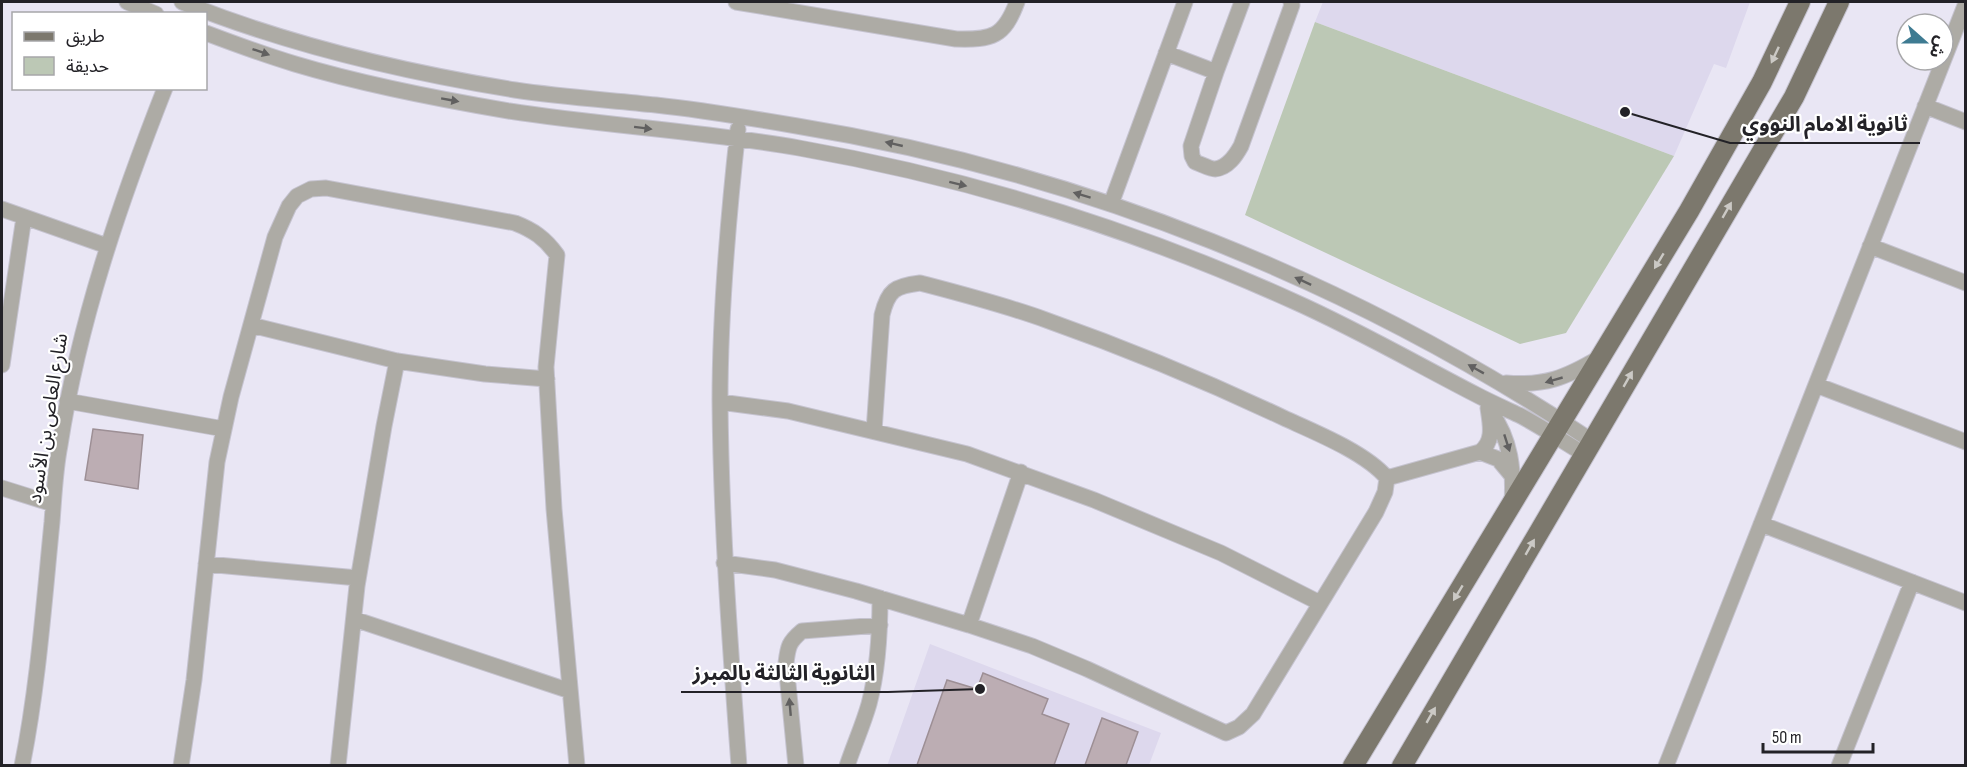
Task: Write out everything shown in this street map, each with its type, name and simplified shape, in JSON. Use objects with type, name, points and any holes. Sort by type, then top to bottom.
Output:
[{"type":"main road","points":[[1353,765],[1689,211],[1762,82],[1800,2]]},
{"type":"main road","points":[[1401,765],[1794,97],[1839,2]]},
{"type":"street","points":[[127,2],[151,12]]},
{"type":"street","points":[[736,2],[956,39],[981,39],[1006,26],[1017,2]]},
{"type":"street","points":[[1111,204],[1185,2]]},
{"type":"street","points":[[1242,2],[1191,146],[1192,156],[1196,162],[1215,169],[1226,165],[1234,158],[1241,146],[1292,5],[1291,2]]},
{"type":"street","points":[[1666,765],[1965,3]]},
{"type":"street","points":[[191,7],[206,12]]},
{"type":"street","points":[[207,12],[303,44],[447,77],[576,98],[659,105],[881,141],[950,157],[1111,204],[1246,255],[1414,334],[1501,383],[1558,428],[1588,448]]},
{"type":"street","points":[[207,33],[297,64],[366,83],[441,99],[510,111],[798,148],[875,163],[1020,199],[1102,225],[1237,276],[1407,357],[1523,417],[1558,428]]},
{"type":"street","points":[[1166,53],[1216,72]]},
{"type":"street","name":"شارع العاص بن الأسود","points":[[22,765],[38,656],[59,448],[72,371],[107,246],[164,90]]},
{"type":"street","points":[[1925,106],[1965,122]]},
{"type":"street","points":[[739,117],[725,271],[720,402],[724,563],[739,765]]},
{"type":"street","points":[[181,765],[194,680],[217,462],[224,429],[275,237],[289,206],[297,196],[311,189],[326,188],[514,223],[535,231],[549,243],[557,255],[549,325],[547,379],[554,509],[577,765]]},
{"type":"street","points":[[2,209],[107,246]]},
{"type":"street","points":[[2,365],[24,217]]},
{"type":"street","points":[[1870,246],[1965,283]]},
{"type":"street","points":[[724,563],[775,570],[880,598],[1032,646],[1226,733],[1239,727],[1253,714],[1376,512],[1385,492],[1387,478],[1365,459],[1315,432],[1232,393],[1046,320],[920,283],[905,285],[893,291],[886,299],[882,315],[874,431]]},
{"type":"street","points":[[251,325],[397,361],[485,374],[547,379]]},
{"type":"street","points":[[1501,383],[1528,385],[1549,382],[1570,375],[1601,357]]},
{"type":"street","points":[[338,765],[358,578],[397,361]]},
{"type":"street","points":[[1816,385],[1965,442]]},
{"type":"street","points":[[1475,394],[1488,408],[1504,433],[1514,478],[1512,504]]},
{"type":"street","points":[[67,401],[224,429]]},
{"type":"street","points":[[720,402],[788,411],[967,454],[1094,500],[1221,553],[1320,603]]},
{"type":"street","points":[[1387,478],[1480,452],[1486,448],[1490,440],[1488,408]]},
{"type":"street","points":[[1480,452],[1498,459],[1514,478]]},
{"type":"street","points":[[969,625],[1020,472]]},
{"type":"street","points":[[2,488],[53,504]]},
{"type":"street","points":[[1761,524],[1965,603]]},
{"type":"street","points":[[206,564],[358,578]]},
{"type":"street","points":[[1839,765],[1912,582]]},
{"type":"street","points":[[847,765],[869,704],[877,659],[880,598]]},
{"type":"street","points":[[354,619],[570,692]]},
{"type":"street","points":[[796,765],[786,663],[788,647],[802,632],[880,625]]},
{"type":"shaded area","points":[[1323,2],[1750,2],[1726,68],[1714,64],[1674,156],[1315,22]]},
{"type":"shaded area","points":[[930,644],[1161,733],[1149,765],[887,766]]},
{"type":"green space","points":[[1315,22],[1674,156],[1566,333],[1520,344],[1245,215]]},
{"type":"building","points":[[93,429],[143,435],[138,489],[85,480]]},
{"type":"building","points":[[983,673],[1048,699],[1042,714],[1069,724],[1054,765],[917,765],[947,680],[977,689]]},
{"type":"building","points":[[1102,718],[1138,732],[1126,765],[1085,765]]},
{"type":"place","name":"ثانوية الامام النووي","points":[[1625,112]]},
{"type":"place","name":"الثانوية الثالثة بالمبرز","points":[[980,689]]}]
